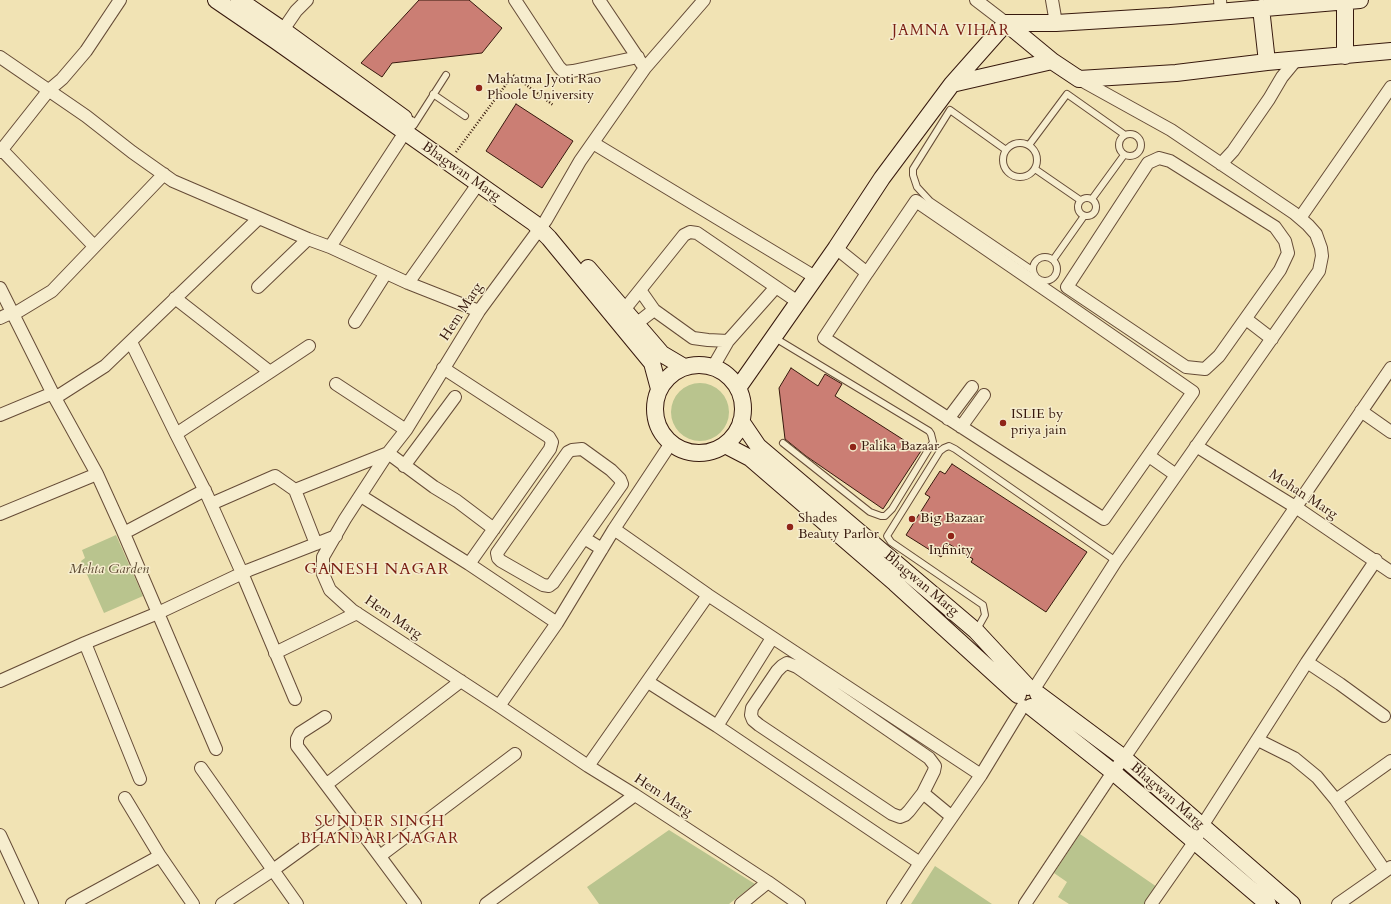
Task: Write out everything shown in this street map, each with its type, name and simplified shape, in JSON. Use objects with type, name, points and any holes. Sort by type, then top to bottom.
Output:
[{"type":"street","points":[[94,246],[1,151],[49,90],[62,79],[86,51],[120,0]]},
{"type":"street","name":"Bhagwan Marg","points":[[216,0],[283,45],[454,154],[543,224],[624,310],[662,354],[684,367]]},
{"type":"street","name":"Bhagwan Marg","points":[[239,0],[283,30],[410,127],[478,184],[543,224],[549,238],[652,363],[659,389]]},
{"type":"street","points":[[283,30],[296,11],[307,0]]},
{"type":"street","points":[[515,0],[559,67],[564,72],[638,57]]},
{"type":"street","points":[[599,0],[645,68]]},
{"type":"street","name":"Hem Marg","points":[[704,0],[645,68],[580,161],[543,224],[479,311],[406,430],[388,453],[323,557],[323,574],[330,590],[357,613],[588,766],[768,882],[799,904]]},
{"type":"street","points":[[893,904],[980,775],[1116,561],[1320,271],[1321,248],[1316,234],[1300,218],[1171,130],[1079,79],[1052,61],[976,0]]},
{"type":"street","points":[[1052,0],[1056,24]]},
{"type":"street","points":[[738,388],[836,248],[882,178],[944,106],[952,84],[1006,23],[1056,24],[1220,6],[1261,8],[1313,2],[1353,1],[1345,56]]},
{"type":"street","points":[[1261,8],[1267,62]]},
{"type":"street","points":[[1079,79],[1176,73],[1267,62],[1391,51]]},
{"type":"street","points":[[0,57],[86,116],[132,152],[173,181],[308,240],[330,247],[408,283],[479,311]]},
{"type":"street","points":[[1221,164],[1233,151],[1269,99],[1282,77],[1296,60]]},
{"type":"street","points":[[952,84],[1052,61]]},
{"type":"street","points":[[1300,218],[1391,87]]},
{"type":"street","points":[[330,247],[410,127]]},
{"type":"street","points":[[593,143],[815,278]]},
{"type":"street","points":[[1159,158],[1170,161],[1275,227],[1285,241],[1288,253],[1280,270],[1246,319],[1219,356],[1205,369],[1186,367],[1067,287],[1148,163],[1159,158]]},
{"type":"street","points":[[0,318],[13,313],[52,291],[164,174]]},
{"type":"street","points":[[408,283],[478,184]]},
{"type":"street","points":[[916,201],[1193,392],[1104,519],[824,338],[867,273],[916,201]]},
{"type":"street","points":[[0,415],[54,395],[105,366],[259,218]]},
{"type":"street","points":[[624,310],[684,235],[690,232],[697,234],[798,302]]},
{"type":"street","points":[[258,287],[308,240]]},
{"type":"street","points":[[836,248],[867,273]]},
{"type":"street","points":[[355,322],[386,273]]},
{"type":"street","points":[[713,367],[728,341],[776,287]]},
{"type":"street","points":[[0,288],[54,395],[97,474],[216,749]]},
{"type":"street","points":[[640,290],[654,310],[693,338],[728,341]]},
{"type":"street","points":[[175,298],[270,372]]},
{"type":"street","points":[[636,324],[654,310]]},
{"type":"street","points":[[1246,319],[1272,339]]},
{"type":"street","points":[[130,342],[205,490],[295,699]]},
{"type":"street","points":[[176,434],[309,346]]},
{"type":"street","points":[[694,365],[713,367],[726,375],[738,388],[743,403],[741,421],[735,434],[725,445],[711,452],[690,452],[679,449],[664,436],[658,427],[655,406],[659,389],[671,374],[684,367],[694,365]]},
{"type":"street","points":[[443,368],[549,437],[552,442],[550,449],[469,564]]},
{"type":"street","points":[[1025,904],[1113,772],[1297,508],[1391,368]]},
{"type":"street","points":[[336,384],[406,430]]},
{"type":"street","points":[[948,419],[972,387]]},
{"type":"street","points":[[961,427],[984,395]]},
{"type":"street","points":[[404,466],[455,397]]},
{"type":"street","points":[[1361,412],[1391,432]]},
{"type":"street","name":"Bhagwan Marg","points":[[741,421],[758,446],[976,631],[1029,696],[1124,758],[1292,904]]},
{"type":"street","points":[[499,706],[557,623],[614,529],[671,443]]},
{"type":"street","name":"Bhagwan Marg","points":[[725,445],[750,458],[1029,696],[1113,772],[1196,841],[1265,903]]},
{"type":"street","name":"Mohan Marg","points":[[1196,446],[1297,508],[1376,560],[1391,572]]},
{"type":"street","points":[[582,449],[611,470],[620,479],[622,484],[584,538],[553,583],[549,586],[543,586],[498,558],[497,553],[568,452],[582,449]]},
{"type":"street","points":[[295,490],[388,453],[404,466],[457,501],[494,529]]},
{"type":"street","points":[[1149,456],[1176,475]]},
{"type":"street","points":[[0,514],[97,474]]},
{"type":"street","points":[[211,504],[275,476],[295,490],[316,544]]},
{"type":"street","points":[[124,534],[205,490]]},
{"type":"street","points":[[361,496],[469,564],[557,623]]},
{"type":"street","points":[[614,529],[708,595],[980,775]]},
{"type":"street","points":[[0,681],[85,643],[158,613],[242,573],[336,536]]},
{"type":"street","points":[[584,538],[602,549]]},
{"type":"street","points":[[1151,904],[1196,841],[1202,826],[1307,662],[1376,560]]},
{"type":"street","points":[[588,766],[708,595]]},
{"type":"street","points":[[275,653],[357,613]]},
{"type":"street","points":[[716,726],[772,638]]},
{"type":"street","points":[[85,643],[140,779]]},
{"type":"street","points":[[1307,662],[1384,716]]},
{"type":"street","points":[[787,663],[797,667],[929,758],[935,766],[923,793],[905,815],[900,817],[892,814],[759,725],[751,715],[752,708],[782,666],[787,663]]},
{"type":"street","points":[[327,784],[461,682]]},
{"type":"street","points":[[648,682],[920,863]]},
{"type":"street","points":[[325,717],[300,733],[297,739],[297,746],[327,784],[415,904]]},
{"type":"street","points":[[1258,740],[1294,758],[1317,778],[1336,800],[1388,869],[1338,904]]},
{"type":"street","points":[[380,856],[515,754]]},
{"type":"street","points":[[1336,800],[1391,761]]},
{"type":"street","points":[[201,768],[297,904]]},
{"type":"street","points":[[923,793],[952,817]]},
{"type":"street","points":[[486,904],[635,795]]},
{"type":"street","points":[[125,798],[160,856],[193,904]]},
{"type":"street","points":[[222,904],[273,870],[349,815]]},
{"type":"street","points":[[0,835],[32,904]]},
{"type":"street","points":[[72,904],[160,856]]},
{"type":"street","points":[[741,904],[768,882]]},
{"type":"lane","points":[[410,127],[446,75]]},
{"type":"lane","points":[[433,94],[465,116]]},
{"type":"lane","points":[[1029,145],[1068,94],[1126,135],[1129,134],[1136,136],[1139,139],[1141,146],[1138,153],[1135,155],[1124,155],[1120,150],[1119,143],[1126,135]]},
{"type":"lane","points":[[1006,150],[944,106],[913,169],[913,175],[917,187],[930,201],[1032,270],[1040,280],[1044,281],[1052,279],[1055,276],[1057,268],[1053,260],[1046,257],[1039,258],[1034,263],[1032,270]]},
{"type":"lane","points":[[1014,143],[1024,143],[1029,145],[1033,148],[1038,158],[1035,169],[1031,173],[1021,177],[1010,174],[1006,170],[1003,160],[1006,150],[1014,143]]},
{"type":"lane","points":[[1092,199],[1124,155]]},
{"type":"lane","points":[[1035,169],[1080,200]]},
{"type":"lane","points":[[1084,198],[1092,199],[1096,204],[1096,210],[1090,216],[1084,216],[1077,209],[1078,203],[1084,198]]},
{"type":"lane","points":[[1053,260],[1084,216]]},
{"type":"lane","points":[[773,337],[929,431],[933,442],[892,509],[885,516],[870,512],[783,443]]},
{"type":"lane","points":[[976,631],[985,615],[983,605],[891,542],[887,536],[940,451],[944,448],[949,446],[955,448],[1116,561]]},
{"type":"path","points":[[454,154],[513,75],[553,105]]},
{"type":"green space","points":[[694,383],[706,383],[721,391],[729,406],[729,418],[721,433],[706,441],[694,441],[679,433],[671,418],[671,406],[679,391]]},
{"type":"green space","name":"Mehta Garden","points":[[116,535],[143,596],[104,613],[81,561],[85,558],[82,550]]},
{"type":"green space","points":[[669,830],[755,884],[729,904],[599,904],[587,887]]},
{"type":"green space","points":[[1080,834],[1157,887],[1146,904],[1069,904],[1058,897],[1067,882],[1054,873]]},
{"type":"green space","points":[[935,866],[992,904],[911,904]]},
{"type":"building","points":[[419,0],[469,0],[502,28],[482,53],[392,63],[382,77],[361,63]]},
{"type":"building","points":[[516,104],[573,141],[542,188],[486,151]]},
{"type":"building","points":[[791,368],[818,386],[825,374],[842,384],[835,396],[921,451],[883,509],[806,456],[785,439],[779,388]]},
{"type":"building","points":[[952,464],[1087,552],[1046,612],[971,562],[973,559],[949,544],[941,557],[906,535],[930,497],[925,494],[940,471],[945,474]]},
{"type":"place","name":"Mahatma Jyoti Rao Phoole University","points":[[479,88]]},
{"type":"place","name":"ISLIE by priya jain","points":[[1003,423]]},
{"type":"place","name":"Palika Bazaar","points":[[853,447]]},
{"type":"place","name":"Big Bazaar","points":[[912,519]]},
{"type":"place","name":"Shades Beauty Parlor","points":[[790,527]]},
{"type":"place","name":"Infinity","points":[[951,536]]},
{"type":"district","name":"JAMNA VIHAR","points":[[951,32]]},
{"type":"district","name":"GANESH NAGAR","points":[[377,570]]},
{"type":"district","name":"SUNDER SINGH BHANDARI NAGAR","points":[[380,832]]}]
